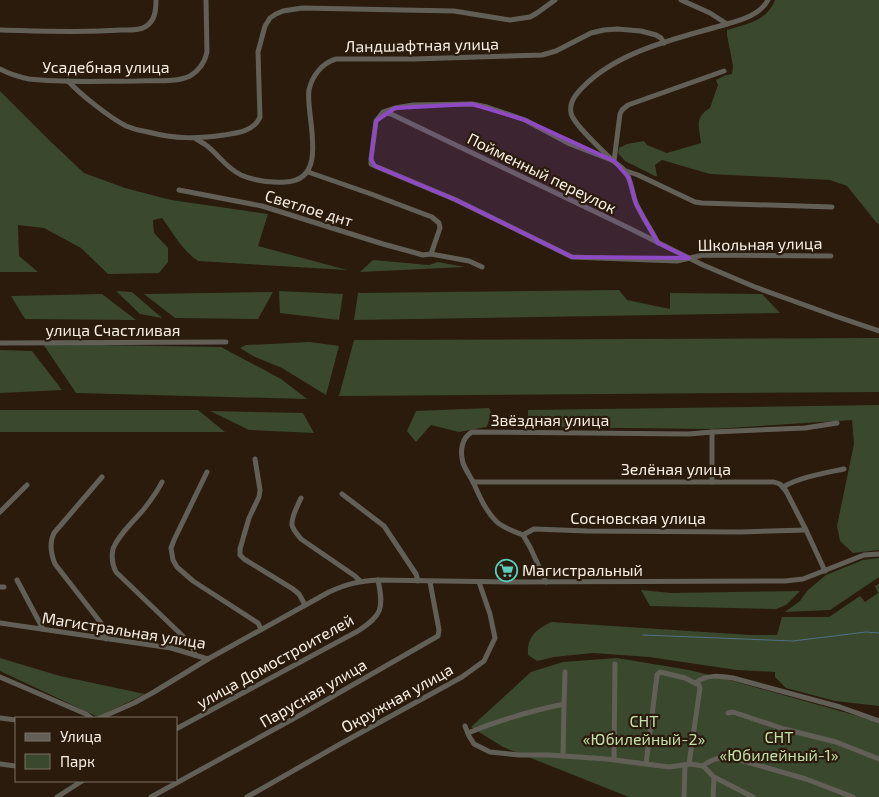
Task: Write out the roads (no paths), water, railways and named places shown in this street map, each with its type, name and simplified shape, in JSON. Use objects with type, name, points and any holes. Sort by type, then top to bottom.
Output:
[{"type":"street","points":[[0,30],[112,31],[139,29],[145,27],[155,15],[156,0]]},
{"type":"street","name":"Усадебная улица","points":[[0,69],[28,79],[68,81],[179,80],[196,72],[205,59],[207,52],[206,0]]},
{"type":"street","points":[[68,81],[96,105],[126,126],[174,138],[195,139],[225,135],[244,131],[253,127],[259,120],[258,52],[265,26],[270,18],[283,11],[302,8],[454,11],[510,20],[530,17],[555,0]]},
{"type":"street","points":[[681,0],[710,13],[727,24]]},
{"type":"street","points":[[658,243],[636,204],[629,178],[625,171],[576,123],[571,113],[574,97],[588,82],[610,66],[638,52],[746,18],[760,10],[768,0]]},
{"type":"street","name":"Ландшафтная улица","points":[[308,172],[314,144],[309,91],[317,73],[329,61],[336,59],[542,55],[556,51],[591,33],[617,29],[641,31],[656,35],[664,43]]},
{"type":"street","points":[[614,161],[620,114],[628,105],[724,71]]},
{"type":"street","points":[[383,112],[413,105],[472,104],[487,107],[525,120],[570,144],[614,161]]},
{"type":"street","name":"Пойменный переулок","points":[[383,112],[391,114],[703,265],[755,287],[879,331]]},
{"type":"street","name":"Школьная улица","points":[[383,112],[376,121],[371,164],[456,200],[572,257],[677,261],[703,255],[831,256]]},
{"type":"street","points":[[195,139],[205,144],[226,165],[239,174],[254,179],[290,182],[308,172]]},
{"type":"street","points":[[625,171],[638,175],[695,202],[832,207]]},
{"type":"street","name":"Светлое днт","points":[[308,172],[371,194],[436,220],[440,228],[431,254]]},
{"type":"street","name":"Светлое днт","points":[[180,190],[262,206],[383,244],[423,254],[469,261],[482,267]]},
{"type":"street","name":"улица Счастливая","points":[[0,343],[226,342]]},
{"type":"street","points":[[712,482],[712,432],[805,428],[837,423]]},
{"type":"street","name":"Звёздная улица","points":[[523,535],[497,522],[481,500],[463,462],[462,447],[465,437],[472,432],[689,434],[712,432]]},
{"type":"street","points":[[255,459],[260,490],[249,518],[240,555],[293,589],[306,605]]},
{"type":"street","points":[[824,571],[806,530],[783,487],[810,477],[844,469]]},
{"type":"street","points":[[207,472],[174,540],[171,548],[173,560],[177,567],[193,580],[258,624],[262,629]]},
{"type":"street","points":[[102,478],[54,533],[51,545],[52,558],[55,564],[101,623],[106,639]]},
{"type":"street","points":[[162,482],[154,496],[120,536],[114,547],[112,565],[116,572],[189,642],[195,655]]},
{"type":"street","name":"Зелёная улица","points":[[473,482],[774,482],[783,487]]},
{"type":"street","points":[[0,512],[27,485]]},
{"type":"street","points":[[342,494],[384,526],[416,574],[418,581]]},
{"type":"street","points":[[301,498],[292,524],[295,531],[301,539],[360,581]]},
{"type":"street","name":"Сосновская улица","points":[[523,535],[534,529],[741,532],[806,530]]},
{"type":"street","points":[[523,535],[546,582]]},
{"type":"street","name":"Магистральная улица","points":[[0,622],[171,648],[208,659],[329,592],[344,585],[360,581],[785,581],[803,579],[864,555],[879,554]]},
{"type":"street","points":[[17,580],[42,629]]},
{"type":"street","name":"улица Домостроителей","points":[[178,728],[358,632],[373,621],[382,604],[378,580]]},
{"type":"street","name":"Парусная улица","points":[[151,797],[438,636],[439,630],[430,582]]},
{"type":"street","name":"Окружная улица","points":[[248,797],[462,677],[484,660],[495,638],[490,614],[479,582]]},
{"type":"street","points":[[102,717],[154,692],[208,659]]},
{"type":"street","points":[[614,760],[615,664]]},
{"type":"street","points":[[563,756],[565,672]]},
{"type":"street","points":[[646,764],[657,675],[660,672],[677,676],[699,685],[684,797]]},
{"type":"street","points":[[0,677],[90,717]]},
{"type":"street","points":[[695,683],[701,678],[706,677],[733,678],[840,707],[879,721]]},
{"type":"street","points":[[468,733],[505,719],[564,704]]},
{"type":"street","points":[[728,713],[733,712],[784,729],[836,742],[879,759]]},
{"type":"street","points":[[0,718],[15,720]]},
{"type":"street","points":[[465,726],[474,744],[490,752],[519,756],[563,756],[614,760],[670,767],[704,766],[710,761],[729,757],[806,779],[853,797]]},
{"type":"street","points":[[0,764],[15,766]]},
{"type":"street","points":[[704,766],[714,777],[753,797]]},
{"type":"street","points":[[713,797],[714,777]]},
{"type":"street","points":[[57,797],[80,782]]},
{"type":"waterway","points":[[643,635],[793,641],[866,632],[879,633]]},
{"type":"place","name":"Магистральный","points":[[506,570]]},
{"type":"park label","name":"СНТ «Юбилейный-2»","points":[[644,730]]},
{"type":"park label","name":"СНТ «Юбилейный-1»","points":[[779,746]]}]
